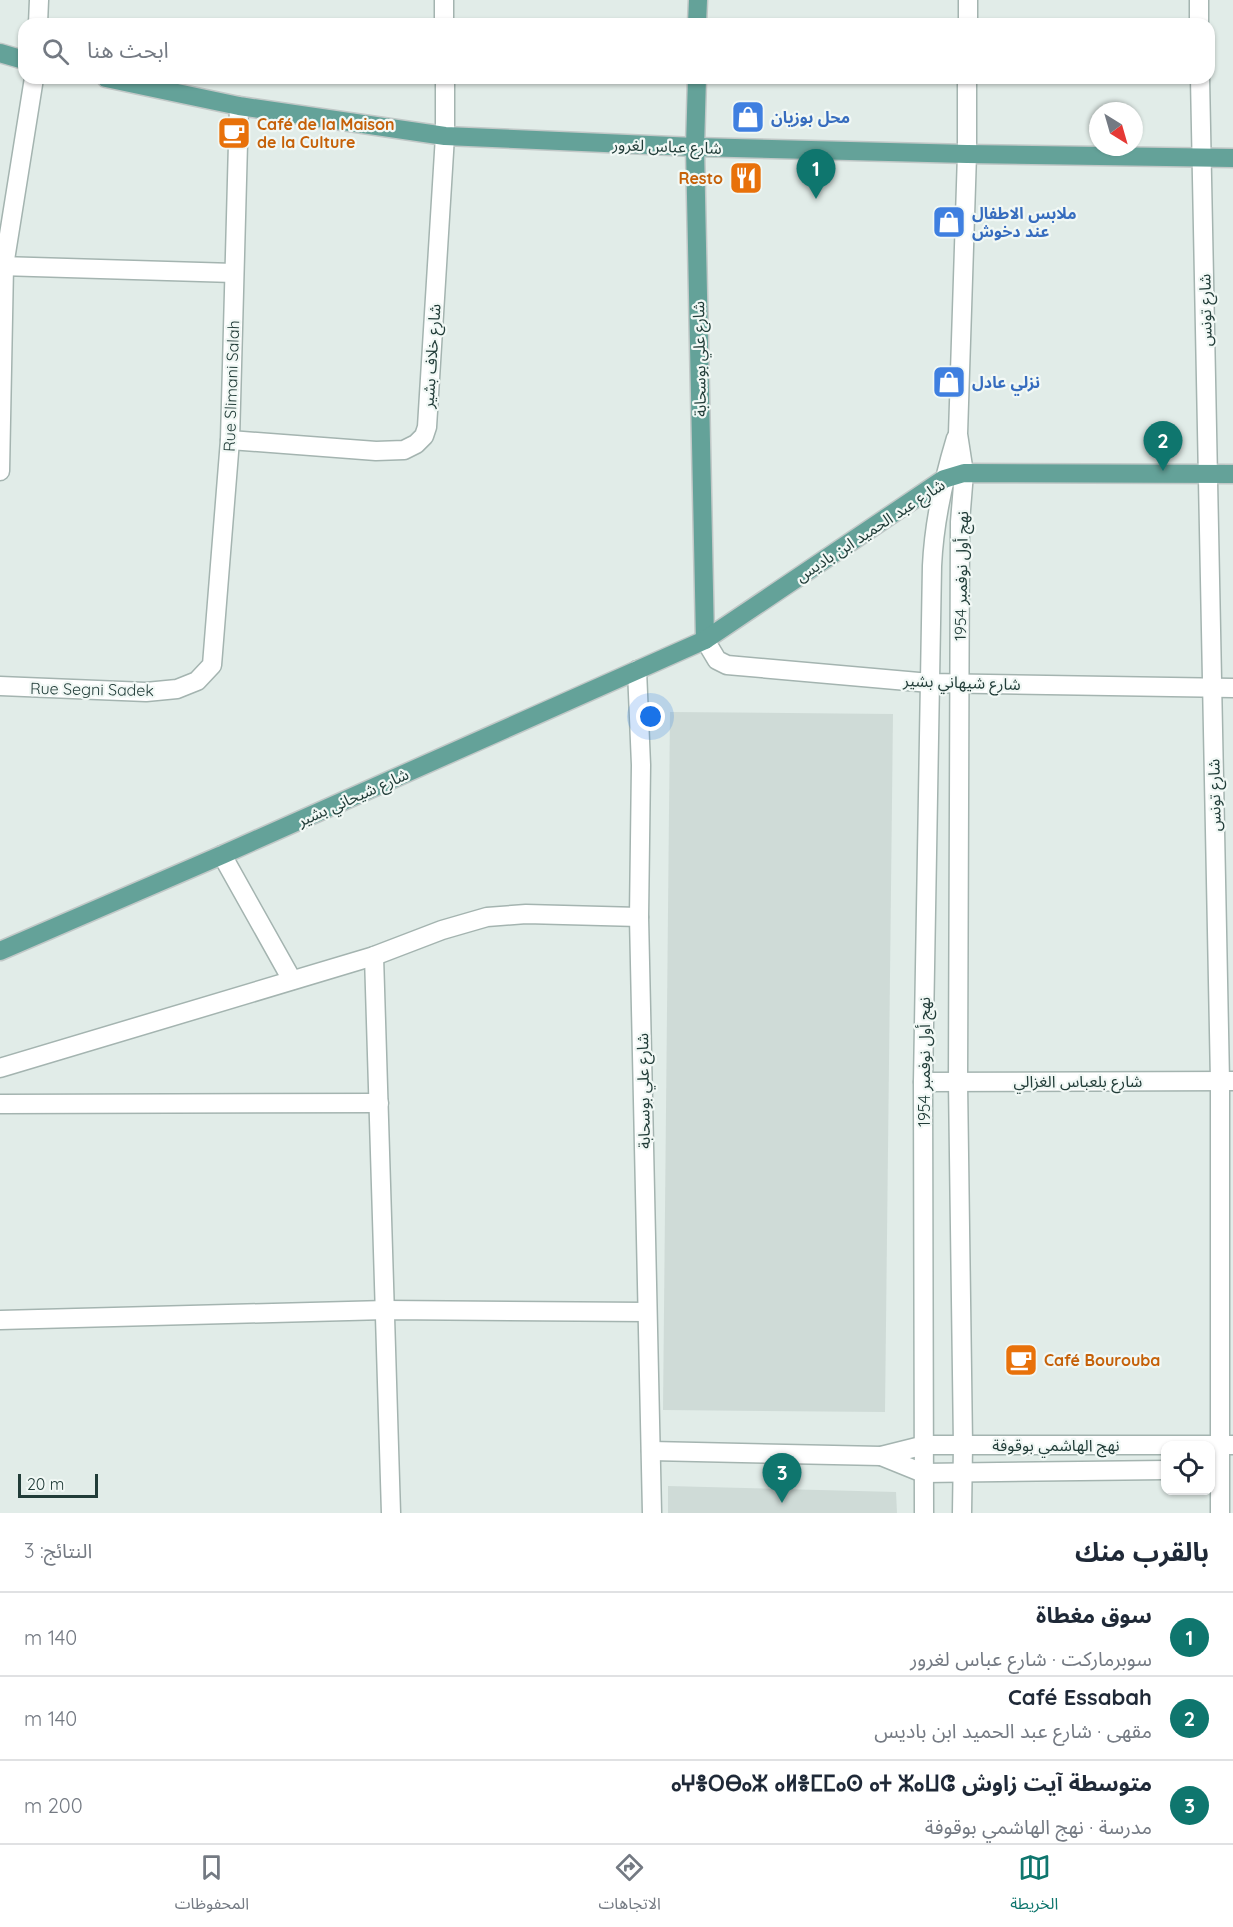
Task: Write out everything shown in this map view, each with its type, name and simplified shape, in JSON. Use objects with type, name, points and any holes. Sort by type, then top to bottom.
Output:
[{"type":"main road","points":[[698,0],[698,18]]},
{"type":"main road","points":[[0,53],[18,58]]},
{"type":"main road","name":"شارع عباس لغرور","points":[[134,84],[239,106],[445,136],[695,147],[1233,158]]},
{"type":"main road","name":"شارع علي بوسحابة","points":[[697,84],[695,147],[705,640]]},
{"type":"main road","name":"شارع عبد الحميد ابن باديس","points":[[705,640],[944,479],[964,474],[1233,474]]},
{"type":"main road","name":"شارع شيحاني بشير","points":[[0,951],[705,640]]},
{"type":"street","points":[[38,18],[39,0]]},
{"type":"street","points":[[444,0],[444,18]]},
{"type":"street","points":[[968,0],[968,18]]},
{"type":"street","points":[[1199,0],[1199,18]]},
{"type":"street","points":[[0,471],[2,266],[33,84]]},
{"type":"street","name":"شارع خلاف بشير","points":[[230,440],[385,451],[404,450],[416,444],[424,436],[427,427],[445,136],[445,84]]},
{"type":"street","points":[[958,434],[967,84]]},
{"type":"street","name":"شارع تونس","points":[[1200,84],[1211,687],[1226,1081],[1226,1445],[1221,1470],[1220,1513]]},
{"type":"street","name":"Rue Slimani Salah","points":[[212,665],[230,440],[239,106]]},
{"type":"street","points":[[2,266],[234,273]]},
{"type":"street","name":"نهج أول نوفمبر 1954","points":[[924,1513],[924,1445],[941,1155],[958,1082],[960,522],[964,474],[958,434]]},
{"type":"street","name":"نهج أول نوفمبر 1954","points":[[958,434],[944,479],[933,531],[923,1082],[941,1155],[963,1445],[962,1513]]},
{"type":"street","name":"شارع شيهاني بشير","points":[[705,640],[717,660],[727,665],[930,683],[1233,688]]},
{"type":"street","name":"Rue Segni Sadek","points":[[0,687],[146,692],[177,689],[197,681],[212,665]]},
{"type":"street","name":"شارع علي بوسحابة","points":[[637,670],[641,765],[639,917],[652,1513]]},
{"type":"street","points":[[222,855],[292,980]]},
{"type":"street","points":[[0,1068],[374,956],[441,930],[487,917],[526,914],[639,917]]},
{"type":"street","points":[[374,956],[391,1513]]},
{"type":"street","name":"شارع بلعباس الغزالي","points":[[923,1082],[1226,1081]]},
{"type":"street","points":[[0,1104],[379,1102]]},
{"type":"street","points":[[0,1320],[386,1310],[647,1312]]},
{"type":"street","name":"نهج الهاشمي بوقوفة","points":[[651,1452],[881,1456],[924,1445],[1226,1445]]},
{"type":"street","name":"نهج الهاشمي بوقوفة","points":[[881,1456],[923,1473],[1161,1470]]},
{"type":"shaded area","points":[[670,712],[893,714],[885,1412],[663,1410]]},
{"type":"shaded area","points":[[668,1486],[896,1492],[897,1513],[668,1513]]},
{"type":"place","name":"محل بوزيان","points":[[748,117]]},
{"type":"place","name":"Café de la Maison de la Culture","points":[[234,133]]},
{"type":"place","name":"Resto","points":[[746,178]]},
{"type":"place","name":"سوق مغطاة","points":[[816,199]]},
{"type":"place","name":"ملابس الاطفال عند دخوش","points":[[949,222]]},
{"type":"place","name":"نزلي عادل","points":[[949,382]]},
{"type":"place","name":"Café Essabah","points":[[1163,471]]},
{"type":"place","name":"Café Bourouba","points":[[1021,1360]]},
{"type":"place","name":"متوسطة آيت زاوش ⴰⵖⴻⵔⴱⴰⵣ ⴰⵍⴻⵎⵎⴰⵙ ⴰⵜ ⵣⴰⵡⵛ","points":[[782,1503]]}]
